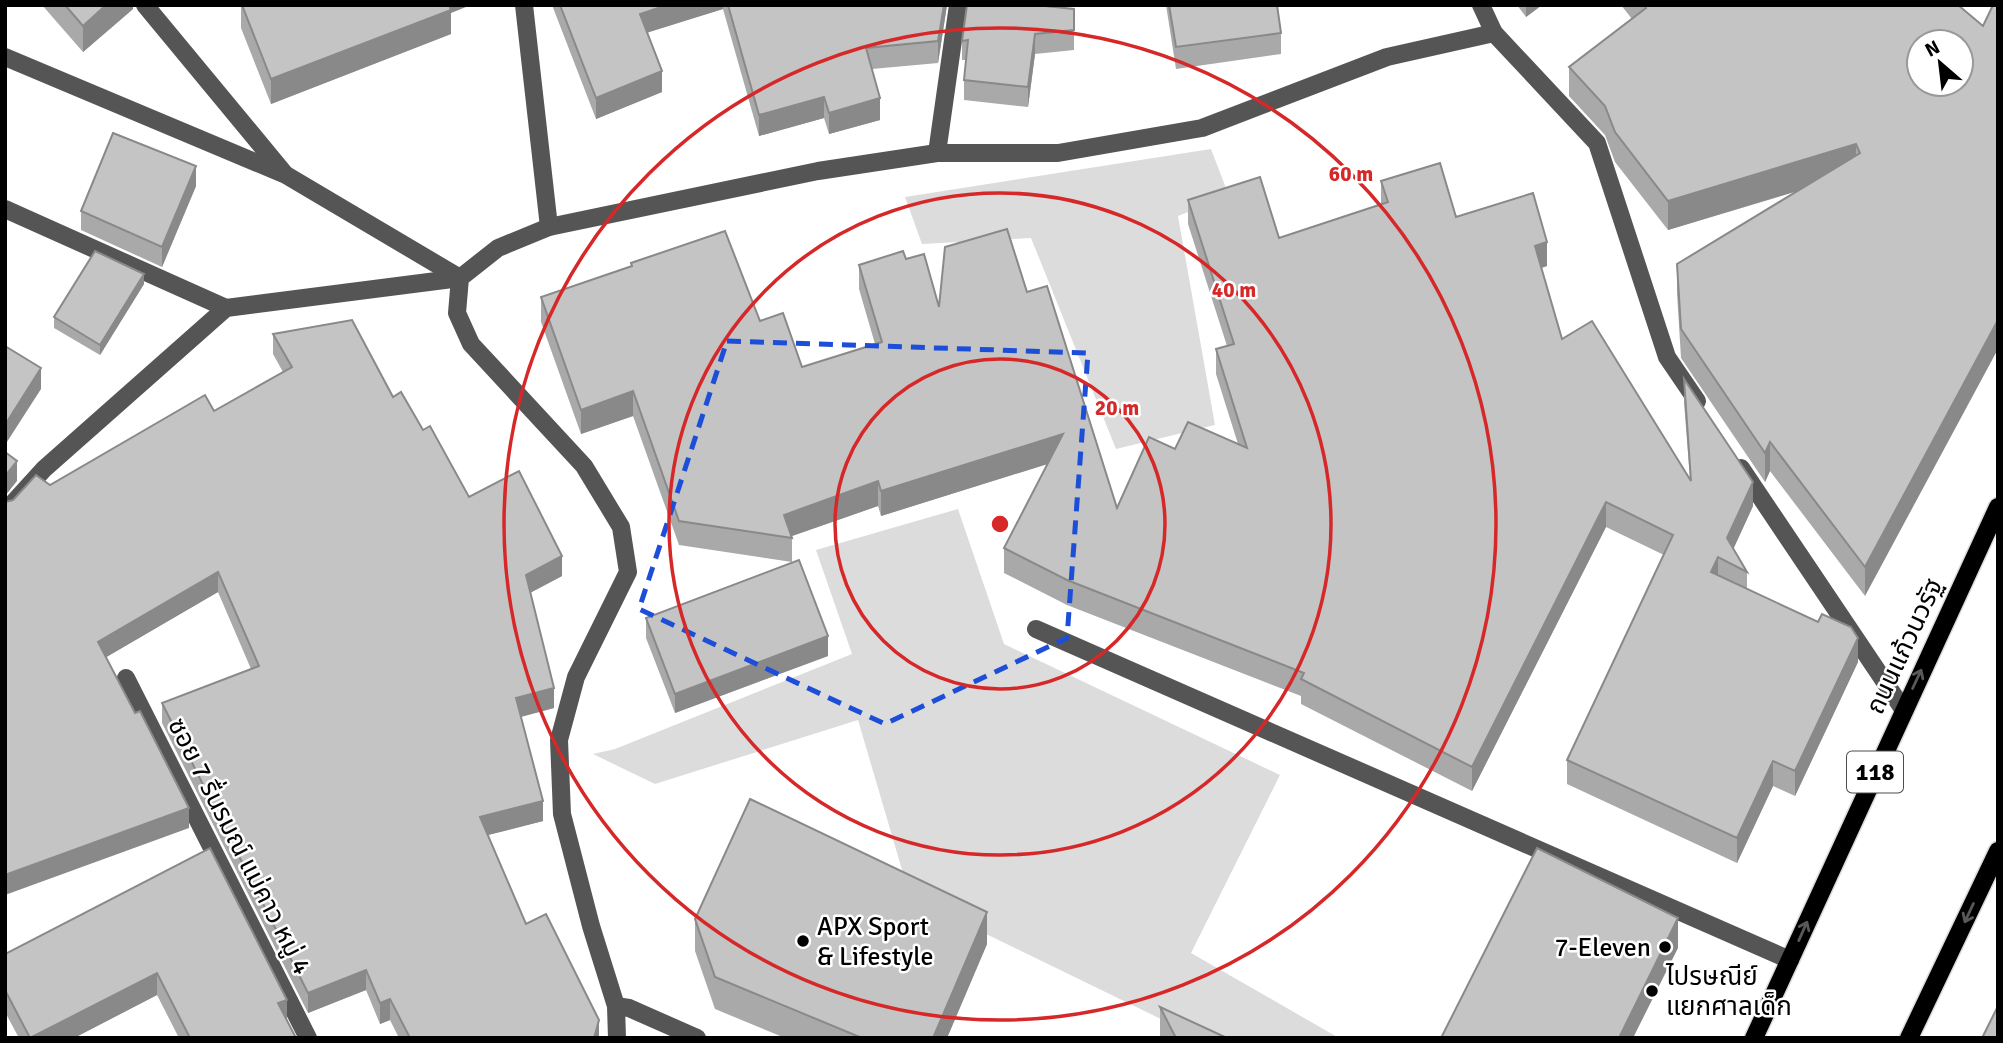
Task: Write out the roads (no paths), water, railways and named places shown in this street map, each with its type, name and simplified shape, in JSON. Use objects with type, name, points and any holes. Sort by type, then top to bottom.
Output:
[{"type":"main road","name":"ถนนแก้วนวรัฐ","points":[[1754,1038],[1998,507]]},
{"type":"main road","points":[[1909,1038],[1998,851]]},
{"type":"street","points":[[145,5],[286,175]]},
{"type":"street","points":[[524,5],[549,227]]},
{"type":"street","points":[[937,153],[958,5]]},
{"type":"street","points":[[1481,5],[1494,33],[1597,143],[1667,357],[1705,414]]},
{"type":"street","points":[[5,209],[226,308],[460,278],[498,248],[549,227],[818,171],[937,153],[1058,153],[1202,128],[1387,57],[1494,33]]},
{"type":"street","points":[[5,57],[286,175],[460,278]]},
{"type":"street","points":[[460,278],[457,313],[471,344],[583,466],[621,527],[628,572],[576,677],[559,740],[562,814],[590,926],[616,1006],[617,1038]]},
{"type":"street","points":[[5,512],[44,468],[226,308]]},
{"type":"street","points":[[1728,448],[1903,709]]},
{"type":"street","points":[[1036,629],[1790,960]]},
{"type":"street","name":"ซอย 7 รื่นรมณ์ แม่คาว หมู่ 4","points":[[126,678],[307,1038]]},
{"type":"street","points":[[616,1006],[629,1008],[697,1038]]},
{"type":"place","name":"APX Sport & Lifestyle","points":[[803,941]]},
{"type":"place","name":"7-Eleven","points":[[1665,947]]},
{"type":"place","name":"ไปรษณีย์ แยกศาลเด็ก","points":[[1652,991]]}]
